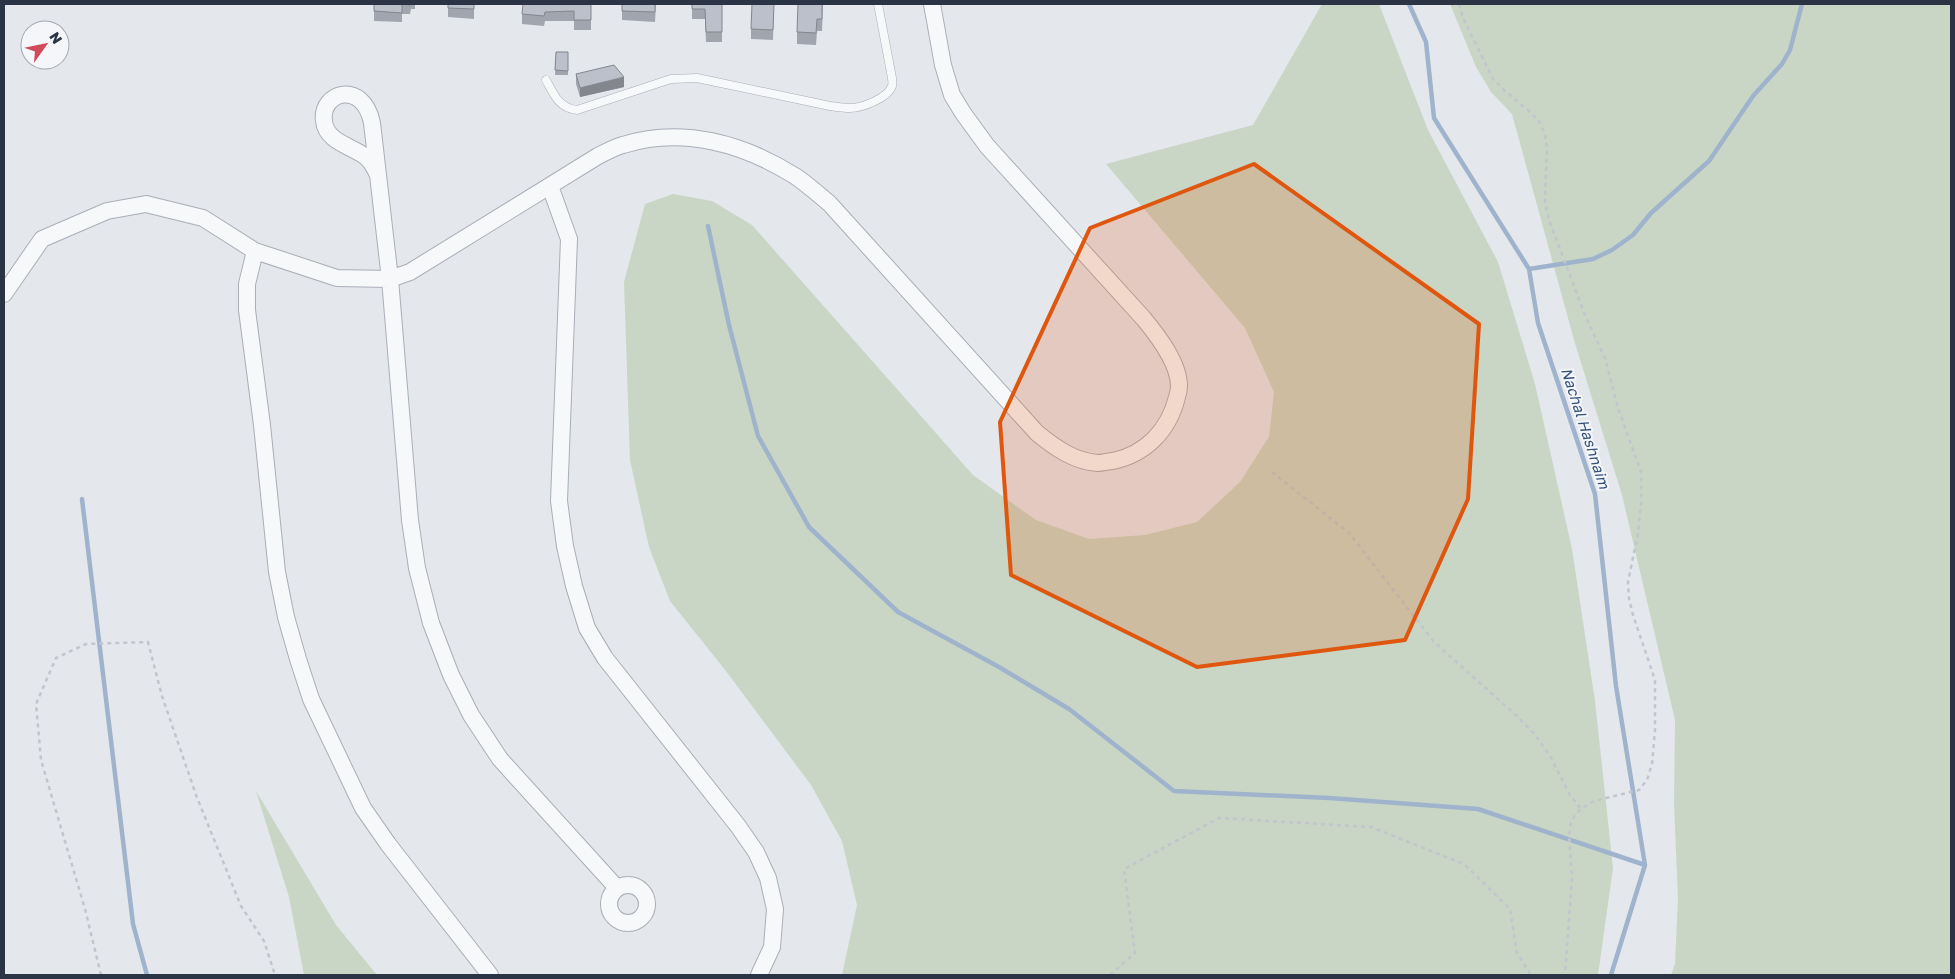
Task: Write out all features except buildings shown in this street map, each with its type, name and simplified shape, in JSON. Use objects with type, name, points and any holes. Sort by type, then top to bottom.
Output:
[{"type":"street","points":[[4,294],[42,239],[107,211],[146,204],[203,218],[255,251],[337,278],[390,279],[410,272],[598,156],[622,145],[658,137],[691,138],[728,144],[762,157],[797,177],[828,203],[1037,433],[1056,448],[1076,458],[1098,463],[1124,458],[1143,450],[1161,433],[1174,411],[1179,386],[1174,364],[1159,337],[1144,319],[987,146],[963,113],[952,94],[943,65],[932,4]]},
{"type":"street","points":[[377,173],[368,158],[335,139],[325,127],[324,112],[332,99],[338,96],[352,95],[359,97],[366,104],[372,123],[390,279],[410,520],[417,568],[435,631],[451,675],[467,707],[500,759],[617,888]]},
{"type":"street","points":[[550,186],[569,239],[559,501],[565,546],[574,586],[587,628],[605,658],[738,826],[756,852],[768,878],[775,909],[772,947],[759,975]]},
{"type":"street","points":[[255,251],[248,284],[247,310],[262,425],[277,572],[286,617],[298,659],[311,699],[363,808],[388,844],[490,975]]},
{"type":"lane","points":[[546,80],[555,98],[567,109],[577,110],[671,80],[684,78],[697,78],[830,106],[858,107],[874,102],[888,92],[892,86],[878,4]]},
{"type":"path","points":[[1458,4],[1493,79],[1503,90],[1532,113],[1539,121],[1545,134],[1547,147],[1545,201],[1549,220],[1585,315],[1605,358],[1618,408],[1641,472],[1641,504],[1629,590],[1633,615],[1652,666],[1655,749],[1649,775],[1642,788],[1594,802],[1575,814],[1571,823],[1569,835],[1572,879],[1566,975]]},
{"type":"path","points":[[1272,472],[1349,533],[1434,642],[1518,717],[1536,736],[1550,756],[1570,795],[1581,809]]},
{"type":"path","points":[[101,975],[85,909],[41,760],[36,704],[56,658],[86,644],[148,642],[162,696],[196,795],[242,906],[264,941],[275,975]]},
{"type":"path","points":[[1110,975],[1136,953],[1124,869],[1219,818],[1370,827],[1464,864],[1510,909],[1517,953],[1531,975]]},
{"type":"highlighted area","points":[[1254,164],[1479,324],[1468,499],[1405,640],[1197,667],[1011,575],[1000,422],[1090,228]]},
{"type":"green space","points":[[1322,4],[1379,4],[1428,130],[1498,262],[1535,384],[1572,549],[1595,701],[1613,868],[1598,975],[842,975],[857,905],[842,841],[811,785],[726,671],[670,601],[649,547],[630,460],[624,282],[645,204],[673,194],[712,201],[752,225],[973,475],[1036,520],[1089,539],[1145,535],[1197,522],[1240,482],[1269,437],[1274,392],[1245,328],[1106,164],[1253,125]]},
{"type":"green space","points":[[1450,4],[1951,4],[1951,975],[1671,975],[1675,964],[1678,898],[1674,804],[1675,720],[1622,495],[1574,340],[1512,114],[1491,92],[1476,67]]},
{"type":"green space","points":[[256,791],[336,925],[377,975],[304,975],[289,897]]},
{"type":"waterway","name":"Nachal Hashnaim","points":[[1409,4],[1426,42],[1434,118],[1529,269],[1538,323],[1595,494],[1616,686],[1645,865],[1611,975]]},
{"type":"waterway","points":[[1529,269],[1593,259],[1612,250],[1633,235],[1651,213],[1709,161],[1753,96],[1782,64],[1790,50],[1802,4]]},
{"type":"waterway","points":[[708,226],[729,325],[758,436],[809,527],[898,612],[999,667],[1069,709],[1174,791],[1329,798],[1478,809],[1645,865]]},
{"type":"waterway","points":[[82,499],[133,924],[147,975]]}]
